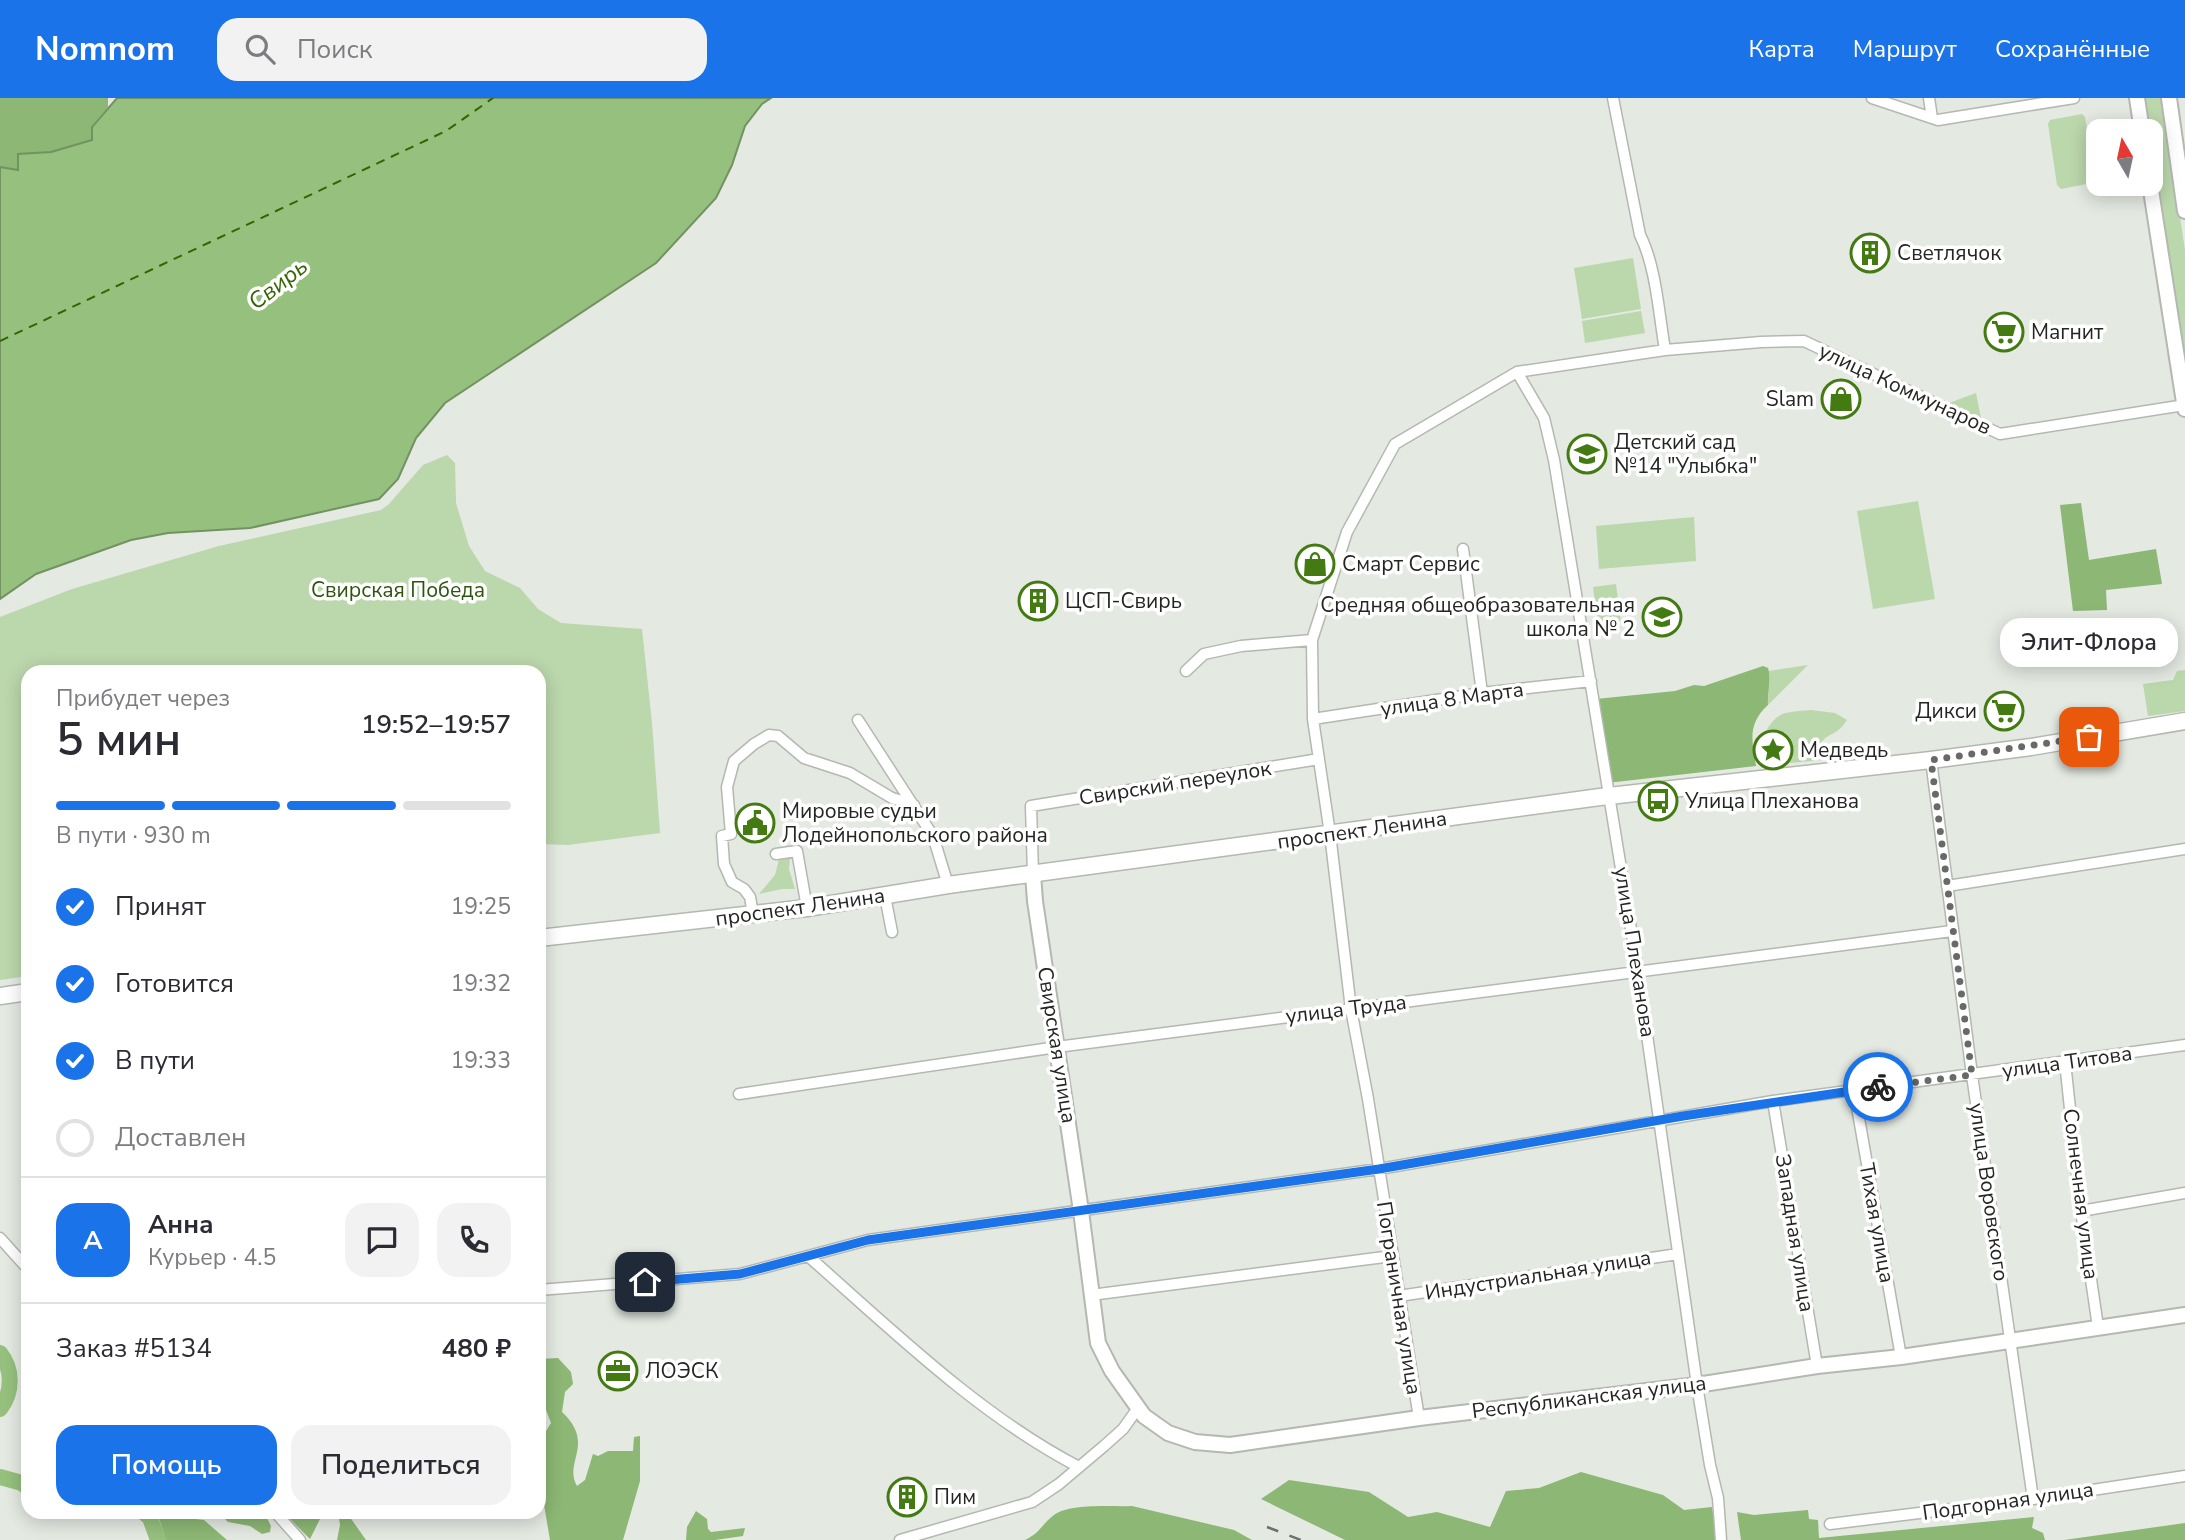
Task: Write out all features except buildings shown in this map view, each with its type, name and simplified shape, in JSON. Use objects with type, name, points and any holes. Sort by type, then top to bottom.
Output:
[{"type":"main road","name":"проспект Ленина","points":[[546,937],[807,908],[948,885],[1610,796],[2031,747],[2185,721]]},
{"type":"main road","points":[[0,996],[21,993]]},
{"type":"street","points":[[1613,98],[1637,225],[1651,268],[1665,350]]},
{"type":"street","points":[[1872,98],[1938,120],[2074,98]]},
{"type":"street","points":[[1929,98],[1932,118]]},
{"type":"street","points":[[2137,98],[2140,119]]},
{"type":"street","points":[[2169,98],[2185,211]]},
{"type":"street","points":[[2152,196],[2185,407]]},
{"type":"street","name":"улица Коммунаров","points":[[1465,400],[1517,372],[1665,350],[1804,341],[2000,434],[2185,407]]},
{"type":"street","name":"улица Плеханова","points":[[1517,372],[1544,418],[1553,460],[1661,1119],[1697,1385],[1718,1498],[1721,1540]]},
{"type":"street","name":"Пограничная улица","points":[[1419,1418],[1351,1009],[1330,834],[1312,719],[1312,640],[1347,532],[1395,444],[1465,400]]},
{"type":"street","points":[[1463,549],[1482,693]]},
{"type":"street","points":[[1186,671],[1204,654],[1241,646],[1312,640]]},
{"type":"street","name":"улица 8 Марта","points":[[1312,719],[1482,693],[1591,681]]},
{"type":"street","points":[[858,720],[933,836],[948,885]]},
{"type":"street","points":[[753,914],[750,897],[744,889],[732,882],[724,864],[722,836],[731,834],[727,787],[734,761],[754,744],[769,735],[778,736],[804,758],[850,773],[891,798],[914,805]]},
{"type":"street","name":"Свирский переулок","points":[[1031,806],[1318,759]]},
{"type":"street","name":"улица Воровского","points":[[1931,760],[1952,931],[2033,1499]]},
{"type":"street","name":"Свирская улица","points":[[1031,806],[1035,901],[1082,1211],[1090,1289]]},
{"type":"street","points":[[1947,886],[2185,849]]},
{"type":"street","points":[[776,854],[797,851],[807,908]]},
{"type":"street","points":[[885,897],[892,932]]},
{"type":"street","name":"улица Труда","points":[[739,1094],[1057,1047],[1952,931]]},
{"type":"street","name":"улица Титова","points":[[546,1289],[740,1274],[868,1240],[1379,1169],[1773,1101],[2185,1048]]},
{"type":"street","name":"Солнечная улица","points":[[2064,1062],[2081,1211],[2098,1326]]},
{"type":"street","name":"Тихая улица","points":[[1854,1090],[1901,1357]]},
{"type":"street","name":"Западная улица","points":[[1773,1101],[1818,1366]]},
{"type":"street","points":[[2081,1211],[2185,1193]]},
{"type":"street","points":[[0,1238],[21,1261]]},
{"type":"street","name":"Индустриальная улица","points":[[1399,1297],[1678,1254]]},
{"type":"street","points":[[808,1256],[973,1397],[1042,1448],[1079,1466]]},
{"type":"street","points":[[1090,1289],[1392,1256]]},
{"type":"street","name":"Республиканская улица","points":[[1090,1289],[1098,1343],[1112,1371],[1144,1416],[1168,1433],[1195,1442],[1230,1445],[1419,1418],[1697,1385],[2185,1315]]},
{"type":"street","points":[[900,1540],[1032,1502],[1059,1484],[1123,1429],[1138,1408]]},
{"type":"street","name":"Подгорная улица","points":[[1830,1524],[2033,1499],[2185,1476]]},
{"type":"street","points":[[281,1519],[300,1540]]},
{"type":"green space","points":[[2142,98],[2162,98],[2185,250],[2185,384],[2157,196],[2163,196],[2163,119],[2145,119]]},
{"type":"green space","points":[[2082,114],[2085,117],[2086,184],[2061,189],[2057,185],[2048,124],[2050,120]]},
{"type":"green space","points":[[1633,258],[1641,309],[1582,319],[1574,268]]},
{"type":"green space","points":[[1641,311],[1645,333],[1585,343],[1582,321]]},
{"type":"green space","points":[[1976,393],[1982,423],[1949,403]]},
{"type":"green space","name":"Свирская Победа","points":[[447,455],[455,463],[456,503],[469,546],[485,571],[520,588],[538,609],[561,623],[642,629],[660,833],[568,845],[546,844],[546,665],[21,665],[21,977],[0,980],[0,617],[72,589],[219,546],[381,510],[423,465]]},
{"type":"green space","points":[[1918,501],[1935,599],[1873,609],[1857,511]]},
{"type":"green space","points":[[1694,517],[1696,561],[1599,569],[1596,526]]},
{"type":"green space","points":[[1616,584],[1621,623],[1598,626],[1593,587]]},
{"type":"green space","points":[[1808,665],[1768,705],[1769,671]]},
{"type":"green space","points":[[2185,670],[2185,711],[2148,716],[2143,684],[2173,680],[2177,671]]},
{"type":"green space","points":[[1811,710],[1835,713],[1847,720],[1819,745],[1822,760],[1769,765],[1761,739],[1771,723],[1786,713]]},
{"type":"green space","points":[[790,857],[789,869],[795,889],[759,894],[775,875],[779,859]]},
{"type":"shaded area","points":[[0,98],[108,98],[108,107],[92,126],[92,140],[51,152],[18,154],[18,170],[0,167]]},
{"type":"shaded area","points":[[2081,503],[2089,560],[2156,549],[2162,584],[2106,590],[2107,610],[2073,611],[2060,505]]},
{"type":"shaded area","points":[[1763,666],[1768,668],[1769,673],[1768,705],[1754,726],[1756,766],[1607,783],[1596,699],[1675,691],[1694,685],[1704,686]]},
{"type":"shaded area","points":[[558,1358],[571,1372],[573,1384],[565,1392],[562,1412],[577,1434],[574,1477],[577,1486],[585,1480],[593,1454],[598,1456],[608,1451],[633,1451],[634,1437],[640,1436],[640,1481],[623,1540],[550,1540],[546,1516],[546,1431],[551,1423],[546,1410],[546,1359]]},
{"type":"shaded area","points":[[1581,1472],[1663,1495],[1684,1510],[1712,1507],[1717,1540],[1345,1540],[1261,1499],[1289,1480],[1369,1492],[1408,1517],[1437,1512],[1490,1527],[1506,1491],[1539,1488]]},
{"type":"shaded area","points":[[1132,1506],[1234,1530],[1252,1540],[1025,1540],[1061,1511],[1081,1507]]},
{"type":"shaded area","points":[[1808,1510],[1809,1519],[1818,1520],[1819,1538],[2034,1517],[2032,1528],[2043,1533],[2045,1540],[1741,1540],[1737,1512],[1754,1515]]},
{"type":"shaded area","points":[[696,1511],[707,1519],[711,1532],[745,1528],[743,1536],[686,1540],[687,1527]]},
{"type":"shaded area","points":[[159,1519],[204,1520],[227,1540],[166,1540]]},
{"type":"shaded area","points":[[225,1519],[268,1519],[271,1526],[270,1532],[262,1534],[250,1526]]},
{"type":"shaded area","points":[[290,1519],[320,1519],[310,1539]]},
{"type":"shaded area","points":[[339,1519],[351,1519],[366,1540],[337,1540]]},
{"type":"shaded area","points":[[2185,1523],[2185,1540],[2064,1540]]},
{"type":"water","name":"Свирь","points":[[117,98],[771,98],[762,104],[745,126],[732,165],[716,198],[656,263],[445,403],[416,438],[398,479],[379,499],[250,528],[168,533],[131,540],[36,574],[0,599],[0,167],[18,170],[18,154],[51,152],[92,140],[92,127]]},
{"type":"waterway","points":[[0,1353],[7,1366],[10,1381],[0,1409]]},
{"type":"waterway","points":[[0,1477],[21,1483]]},
{"type":"waterway","points":[[150,1519],[158,1540]]},
{"type":"ferry route","points":[[0,341],[446,131],[493,98]]},
{"type":"railway","points":[[1267,1527],[1301,1540]]},
{"type":"way so far","points":[[1878,1087],[1972,1075],[1931,760],[2089,737]]},
{"type":"place","name":"Светлячок","points":[[1870,253]]},
{"type":"place","name":"Магнит","points":[[2004,332]]},
{"type":"place","name":"Slam","points":[[1841,399]]},
{"type":"place","name":"Детский сад №14 \"Улыбка\"","points":[[1587,454]]},
{"type":"place","name":"Смарт Сервис","points":[[1315,564]]},
{"type":"place","name":"ЦСП-Свирь","points":[[1038,601]]},
{"type":"place","name":"Средняя общеобразовательная школа № 2","points":[[1662,617]]},
{"type":"place","name":"Дикси","points":[[2004,711]]},
{"type":"place","name":"Элит-Флора","points":[[2089,737]]},
{"type":"place","name":"Медведь","points":[[1773,750]]},
{"type":"place","name":"Улица Плеханова","points":[[1658,801]]},
{"type":"place","name":"Мировые судьи Лодейнопольского района","points":[[755,823]]},
{"type":"place","name":"ЛОЭСК","points":[[618,1371]]},
{"type":"place","name":"Пим","points":[[907,1497]]},
{"type":"route","points":[[645,1282],[740,1274],[868,1240],[1379,1169],[1773,1101],[1878,1087]]}]
